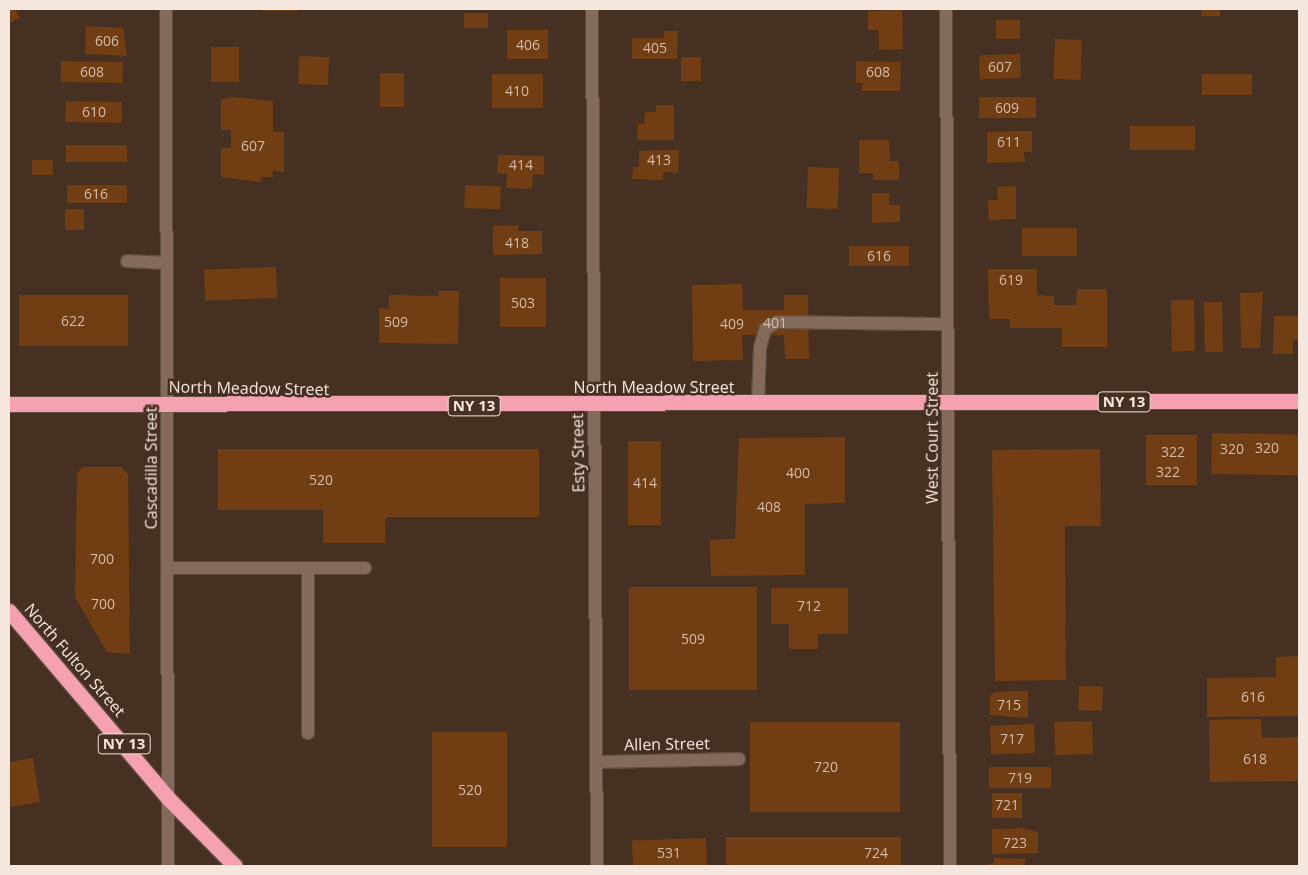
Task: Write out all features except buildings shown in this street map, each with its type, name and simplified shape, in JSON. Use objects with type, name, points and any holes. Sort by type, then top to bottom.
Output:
[{"type":"highway","name":"North Meadow Street","points":[[9,404],[594,405],[1299,401]]},
{"type":"highway","name":"North Fulton Street","points":[[9,611],[168,798],[235,866]]},
{"type":"street","name":"Cascadilla Street","points":[[166,9],[168,866]]},
{"type":"street","name":"Esty Street","points":[[592,9],[597,866]]},
{"type":"street","name":"West Court Street","points":[[946,9],[950,866]]},
{"type":"street","points":[[127,261],[167,263]]},
{"type":"street","points":[[758,404],[760,348],[765,330],[777,322],[947,324]]},
{"type":"street","points":[[168,568],[365,568]]},
{"type":"street","points":[[308,568],[308,733]]},
{"type":"street","name":"Allen Street","points":[[596,762],[739,759]]}]
